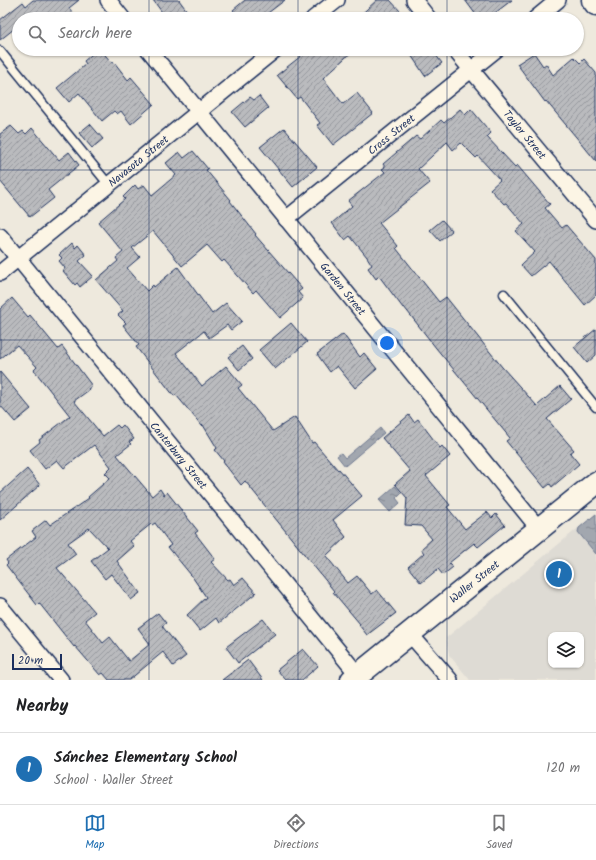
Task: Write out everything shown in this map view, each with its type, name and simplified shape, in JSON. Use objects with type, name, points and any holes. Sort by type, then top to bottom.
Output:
[{"type":"street","points":[[108,0],[117,12]]},
{"type":"street","points":[[322,12],[337,0]]},
{"type":"street","points":[[414,0],[423,12]]},
{"type":"street","points":[[543,12],[558,0]]},
{"type":"street","points":[[593,0],[596,4]]},
{"type":"street","name":"Garden Street","points":[[154,56],[539,529]]},
{"type":"street","name":"Navasota Street","points":[[0,273],[267,56]]},
{"type":"street","name":"Taylor Street","points":[[460,56],[596,220]]},
{"type":"street","name":"Cross Street","points":[[286,219],[488,56]]},
{"type":"street","name":"Canterbury Street","points":[[0,236],[355,678]]},
{"type":"street","name":"Waller Street","points":[[355,678],[596,483]]},
{"type":"street","points":[[0,606],[61,680]]},
{"type":"street","points":[[410,634],[450,680]]},
{"type":"lane","points":[[0,51],[109,185]]},
{"type":"lane","points":[[504,294],[596,407]]},
{"type":"shaded area","points":[[596,513],[596,680],[470,680],[449,655],[446,638]]},
{"type":"water","points":[[380,428],[384,433],[345,466],[337,456],[341,453],[345,458]]},
{"type":"water","points":[[395,486],[401,493],[396,498],[400,503],[390,512],[379,500]]},
{"type":"water","points":[[596,514],[596,554],[578,532],[579,528]]},
{"type":"building","points":[[33,0],[79,0],[69,8],[72,12],[12,12],[12,31],[0,40],[0,20],[23,2],[26,6]]},
{"type":"building","points":[[153,0],[179,0],[188,12],[162,12]]},
{"type":"building","points":[[245,0],[285,0],[269,12],[235,12],[233,10]]},
{"type":"building","points":[[377,0],[390,0],[401,12],[364,12]]},
{"type":"building","points":[[465,0],[512,0],[496,12],[474,12]]},
{"type":"building","points":[[90,56],[106,56],[112,63],[114,62],[128,80],[131,77],[154,104],[131,124],[121,111],[117,114],[114,111],[102,121],[79,93],[69,102],[57,88],[86,64],[84,61]]},
{"type":"building","points":[[301,56],[347,56],[323,78],[343,104],[357,93],[373,113],[333,145],[317,125],[320,123],[300,97],[297,99],[277,75]]},
{"type":"building","points":[[412,56],[436,56],[442,63],[425,76]]},
{"type":"building","points":[[529,56],[536,56],[543,66],[546,64],[553,75],[574,57],[580,63],[584,59],[596,73],[596,161],[546,101],[545,102],[517,64]]},
{"type":"building","points":[[259,96],[268,108],[245,127],[232,112],[250,97],[254,100]]},
{"type":"building","points":[[460,109],[465,115],[471,109],[491,133],[487,137],[515,167],[517,165],[550,204],[545,208],[562,228],[566,225],[596,260],[596,295],[585,305],[549,261],[531,276],[521,265],[535,252],[516,231],[524,224],[506,203],[504,204],[490,189],[500,180],[478,156],[476,158],[461,143],[453,150],[447,142],[418,169],[430,183],[379,223],[398,246],[396,248],[439,302],[446,297],[502,367],[537,406],[560,386],[571,399],[547,419],[574,450],[570,453],[579,464],[552,487],[550,484],[545,488],[506,441],[510,438],[404,307],[403,308],[379,276],[376,279],[368,268],[372,265],[367,257],[350,236],[345,240],[332,223],[352,206],[348,201],[385,172],[382,169],[385,167],[383,164],[416,136],[420,139],[441,120],[444,123]]},
{"type":"building","points":[[90,124],[103,139],[92,148],[79,133]]},
{"type":"building","points":[[11,126],[19,134],[23,131],[26,134],[32,128],[59,160],[69,152],[79,165],[48,190],[54,198],[30,217],[0,181],[0,134]]},
{"type":"building","points":[[284,128],[317,167],[293,187],[260,147]]},
{"type":"building","points":[[193,151],[208,169],[206,170],[231,200],[230,201],[256,234],[255,235],[302,289],[298,292],[303,298],[280,318],[256,290],[253,293],[224,260],[222,262],[207,245],[182,266],[153,231],[132,248],[140,257],[127,268],[147,291],[178,267],[212,314],[226,303],[242,321],[231,330],[227,325],[209,338],[204,331],[176,353],[202,386],[226,366],[242,385],[238,388],[273,431],[295,417],[312,443],[314,442],[362,496],[333,520],[346,537],[326,556],[348,583],[357,576],[372,594],[377,590],[396,613],[367,635],[359,625],[360,624],[333,592],[334,591],[245,481],[241,485],[223,462],[224,461],[215,450],[217,448],[203,425],[202,426],[176,395],[174,396],[136,347],[139,345],[123,325],[126,323],[118,315],[123,311],[96,280],[118,261],[116,258],[123,252],[98,222],[125,199],[123,197],[135,185],[138,189],[144,185],[152,195],[176,175],[166,163],[179,152],[184,158]]},
{"type":"building","points":[[442,220],[452,231],[440,241],[430,230]]},
{"type":"building","points":[[72,243],[75,248],[78,245],[86,255],[79,261],[93,276],[80,287],[77,283],[75,285],[63,271],[65,268],[59,261],[62,258],[59,255]]},
{"type":"building","points":[[12,298],[28,317],[30,315],[58,349],[62,346],[92,386],[74,401],[103,436],[117,425],[120,428],[123,425],[134,439],[129,442],[131,444],[117,455],[152,496],[160,489],[164,495],[167,492],[198,531],[195,533],[215,559],[211,562],[228,580],[230,579],[234,585],[243,578],[256,593],[219,623],[216,618],[200,631],[187,615],[206,597],[191,575],[168,547],[171,545],[155,523],[152,525],[151,524],[130,541],[134,546],[117,561],[140,593],[131,600],[111,574],[105,579],[91,561],[108,548],[89,528],[68,543],[76,554],[57,568],[95,612],[85,620],[103,643],[110,637],[129,661],[150,644],[138,628],[158,613],[166,623],[162,626],[186,656],[173,666],[163,652],[129,680],[109,680],[103,673],[100,675],[75,646],[74,647],[39,603],[37,605],[6,565],[8,563],[6,560],[36,537],[32,531],[46,520],[50,525],[89,498],[88,497],[110,478],[105,473],[111,467],[94,445],[64,468],[57,460],[45,469],[30,450],[40,442],[39,440],[70,416],[34,370],[37,367],[17,345],[0,359],[0,309]]},
{"type":"building","points":[[291,323],[307,342],[275,369],[259,350]]},
{"type":"building","points":[[596,329],[596,355],[587,363],[574,347]]},
{"type":"building","points":[[343,334],[360,357],[364,353],[377,369],[355,388],[337,366],[330,372],[317,354]]},
{"type":"building","points":[[242,346],[252,359],[239,370],[228,357]]},
{"type":"building","points":[[0,372],[31,409],[15,422],[0,405]]},
{"type":"building","points":[[409,415],[414,422],[418,419],[440,448],[442,446],[450,456],[426,476],[450,505],[447,507],[465,529],[487,512],[492,518],[496,514],[505,525],[478,547],[474,543],[449,563],[453,567],[443,575],[438,569],[421,583],[408,567],[424,553],[421,549],[432,539],[421,526],[405,525],[407,498],[395,484],[410,471],[382,438]]},
{"type":"building","points":[[27,469],[40,485],[0,520],[0,493]]},
{"type":"building","points":[[263,619],[275,634],[238,663],[226,647]]},
{"type":"building","points":[[303,649],[318,666],[302,680],[286,680],[277,670]]},
{"type":"building","points":[[248,660],[263,680],[222,680]]},
{"type":"place","name":"Sánchez Elementary School","points":[[559,574]]}]
